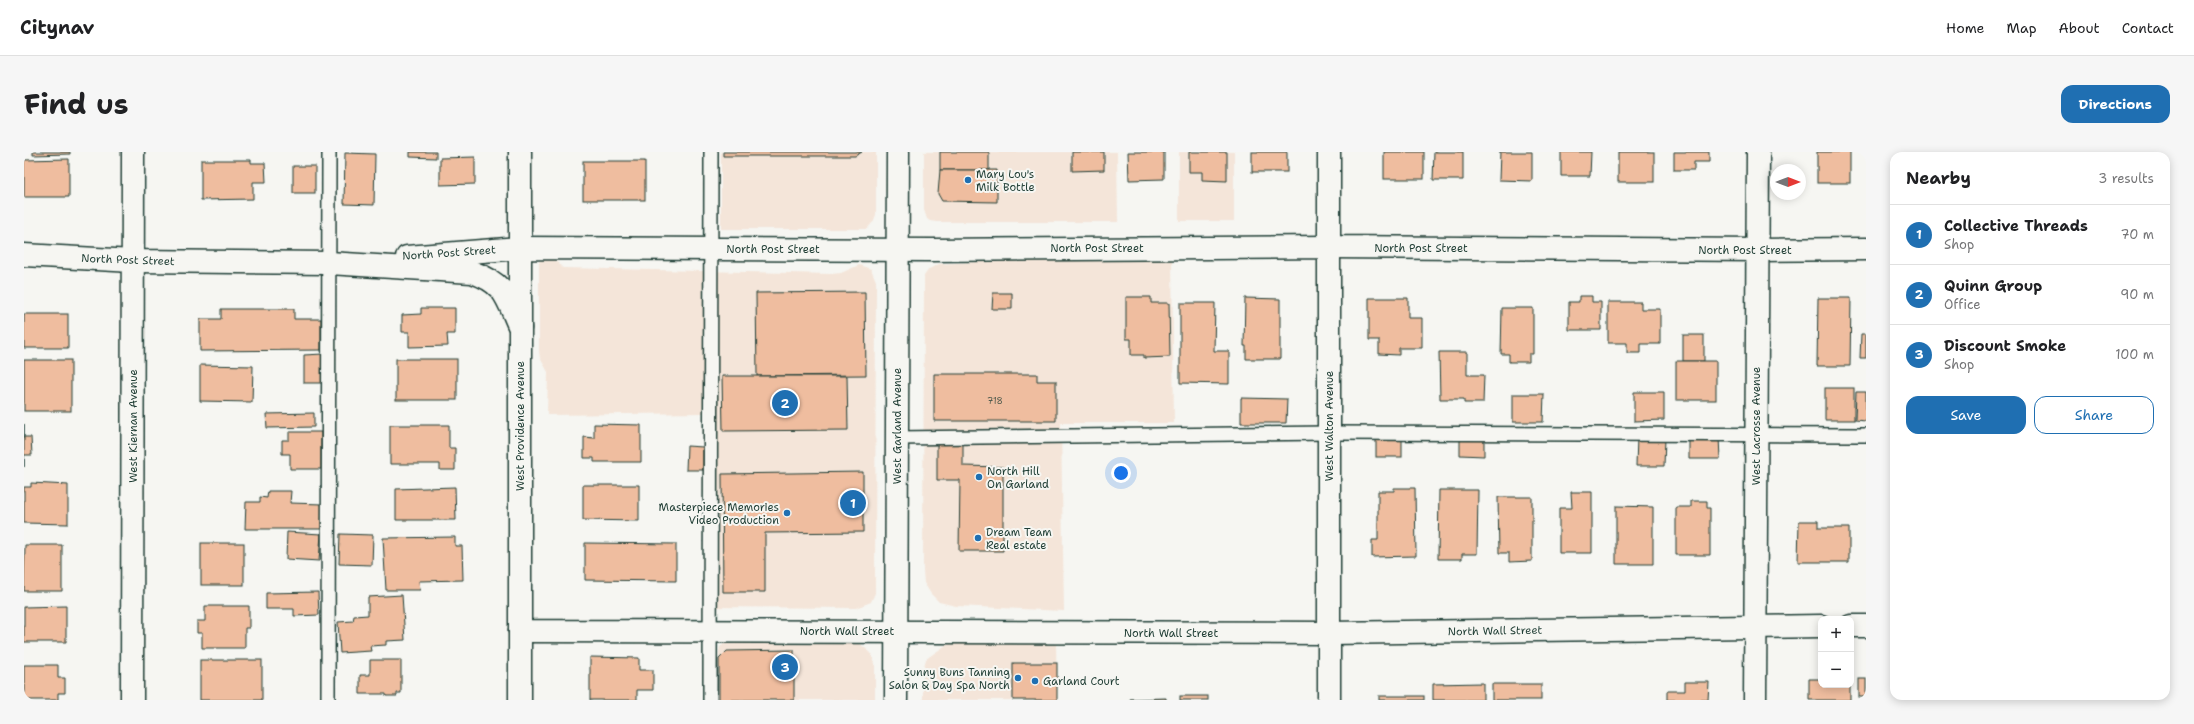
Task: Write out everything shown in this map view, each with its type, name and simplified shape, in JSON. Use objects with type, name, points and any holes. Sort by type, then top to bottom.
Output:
[{"type":"street","name":"West Kiernan Avenue","points":[[132,700],[133,152]]},
{"type":"street","name":"West Providence Avenue","points":[[520,152],[520,700]]},
{"type":"street","name":"West Garland Avenue","points":[[896,700],[898,152]]},
{"type":"street","name":"West Walton Avenue","points":[[1329,152],[1329,700]]},
{"type":"street","name":"West Lacrosse Avenue","points":[[1755,700],[1758,152]]},
{"type":"street","name":"North Post Street","points":[[329,263],[520,248],[898,249],[1329,247],[1758,250],[1866,248]]},
{"type":"street","name":"North Post Street","points":[[24,255],[133,261],[329,263],[464,271],[489,278],[503,290],[520,328]]},
{"type":"street","name":"North Wall Street","points":[[520,631],[897,631],[1329,634],[1818,626]]},
{"type":"street","points":[[1854,626],[1866,626]]},
{"type":"lane","points":[[328,700],[329,152]]},
{"type":"lane","points":[[710,700],[711,152]]},
{"type":"lane","points":[[897,438],[1329,433],[1866,435]]},
{"type":"shaded area","points":[[721,152],[876,152],[876,215],[873,222],[867,229],[721,229]]},
{"type":"shaded area","points":[[924,152],[1117,152],[1118,222],[930,221],[927,219],[924,210]]},
{"type":"shaded area","points":[[1179,152],[1234,152],[1234,221],[1179,221]]},
{"type":"shaded area","points":[[553,258],[563,268],[831,274],[841,273],[859,265],[871,269],[876,281],[875,593],[871,602],[856,608],[704,607],[705,413],[547,415],[548,372],[540,358],[539,351],[539,263],[540,260]]},
{"type":"shaded area","points":[[1053,258],[1172,258],[1174,423],[1061,423],[1064,611],[956,606],[939,602],[931,594],[924,583],[923,571],[924,276],[929,269],[939,264]]},
{"type":"shaded area","points":[[850,642],[860,644],[871,653],[875,664],[875,700],[718,700],[719,652],[720,647],[724,644]]},
{"type":"shaded area","points":[[958,642],[1056,642],[1057,700],[923,700],[923,670],[926,659],[946,645]]},
{"type":"building","points":[[33,152],[70,152],[70,154],[33,155]]},
{"type":"building","points":[[410,152],[436,152],[436,158],[410,157]]},
{"type":"building","points":[[723,152],[862,152],[855,156],[723,156]]},
{"type":"building","points":[[940,152],[989,152],[989,170],[940,170]]},
{"type":"building","points":[[1072,152],[1104,152],[1104,170],[1072,171]]},
{"type":"building","points":[[1128,152],[1164,152],[1164,179],[1129,180]]},
{"type":"building","points":[[1189,152],[1227,152],[1227,181],[1202,180],[1202,172],[1189,172]]},
{"type":"building","points":[[1252,152],[1287,152],[1287,172],[1252,172]]},
{"type":"building","points":[[1384,152],[1424,152],[1424,179],[1384,179]]},
{"type":"building","points":[[1434,152],[1463,152],[1463,180],[1433,180]]},
{"type":"building","points":[[1500,152],[1532,152],[1532,181],[1499,180]]},
{"type":"building","points":[[1561,152],[1591,152],[1590,176],[1561,176]]},
{"type":"building","points":[[1618,152],[1654,152],[1654,182],[1618,182]]},
{"type":"building","points":[[1674,152],[1709,152],[1709,162],[1694,162],[1694,170],[1674,170]]},
{"type":"building","points":[[1817,152],[1850,152],[1850,183],[1817,183]]},
{"type":"building","points":[[345,153],[375,154],[374,205],[344,204]]},
{"type":"building","points":[[475,157],[475,184],[440,185],[440,158]]},
{"type":"building","points":[[69,159],[69,197],[24,197],[24,160]]},
{"type":"building","points":[[201,160],[251,160],[251,163],[265,163],[266,182],[253,182],[253,199],[201,200]]},
{"type":"building","points":[[583,161],[645,161],[645,200],[583,200]]},
{"type":"building","points":[[293,166],[315,166],[315,193],[293,193]]},
{"type":"building","name":"Mary Lou's Milk Bottle","points":[[940,170],[997,170],[997,202],[942,201],[938,194]]},
{"type":"building","points":[[865,292],[866,375],[757,376],[756,293]]},
{"type":"building","points":[[993,293],[1012,293],[1012,309],[992,309]]},
{"type":"building","points":[[1579,296],[1592,296],[1592,302],[1601,302],[1601,330],[1569,330],[1569,302],[1579,302]]},
{"type":"building","points":[[1126,297],[1151,297],[1151,303],[1169,303],[1170,357],[1144,358],[1144,355],[1131,355],[1131,339],[1126,339]]},
{"type":"building","points":[[1245,298],[1280,299],[1280,359],[1246,359],[1246,346],[1244,346]]},
{"type":"building","points":[[1369,298],[1408,298],[1408,318],[1422,318],[1422,348],[1399,348],[1399,355],[1379,354],[1379,340],[1369,340]]},
{"type":"building","points":[[1818,298],[1851,298],[1850,366],[1817,366]]},
{"type":"building","points":[[1608,302],[1641,302],[1641,309],[1660,309],[1660,344],[1641,344],[1641,353],[1627,353],[1627,343],[1608,343]]},
{"type":"building","points":[[1180,303],[1215,303],[1214,351],[1229,351],[1229,384],[1180,383]]},
{"type":"building","points":[[421,308],[455,308],[455,334],[447,334],[448,346],[409,347],[409,332],[402,332],[402,315],[421,314]]},
{"type":"building","points":[[1502,308],[1533,308],[1533,354],[1529,354],[1529,362],[1509,362],[1509,354],[1501,354]]},
{"type":"building","points":[[221,309],[294,309],[294,319],[321,319],[321,350],[200,351],[200,319],[221,319]]},
{"type":"building","points":[[24,314],[68,314],[68,348],[24,348]]},
{"type":"building","points":[[1861,334],[1866,334],[1866,358],[1860,358]]},
{"type":"building","points":[[1683,335],[1704,335],[1704,361],[1683,361]]},
{"type":"building","points":[[1439,352],[1467,352],[1467,375],[1484,375],[1483,403],[1464,403],[1464,399],[1440,399]]},
{"type":"building","points":[[323,354],[323,383],[304,383],[304,355]]},
{"type":"building","points":[[396,359],[457,359],[457,400],[396,400]]},
{"type":"building","points":[[24,360],[71,360],[71,411],[24,411]]},
{"type":"building","points":[[1676,361],[1716,361],[1716,400],[1676,400]]},
{"type":"building","points":[[200,365],[253,366],[252,402],[200,401]]},
{"type":"building","points":[[934,374],[1037,374],[1037,381],[1056,381],[1056,421],[934,421]]},
{"type":"building","points":[[722,376],[847,376],[848,430],[723,431]]},
{"type":"building","points":[[1825,388],[1854,388],[1854,420],[1825,420]]},
{"type":"building","points":[[1634,392],[1664,392],[1664,420],[1634,421]]},
{"type":"building","points":[[1856,392],[1866,392],[1866,421],[1855,420]]},
{"type":"building","points":[[1513,394],[1544,394],[1543,422],[1513,422]]},
{"type":"building","points":[[1241,398],[1287,399],[1286,423],[1241,423]]},
{"type":"building","points":[[314,413],[314,427],[267,428],[266,414]]},
{"type":"building","points":[[594,424],[641,425],[641,462],[594,462],[594,458],[584,458],[584,437],[594,438]]},
{"type":"building","points":[[390,425],[449,425],[449,448],[455,448],[455,470],[440,470],[440,464],[390,464]]},
{"type":"building","points":[[289,432],[321,432],[321,469],[290,469],[290,454],[282,454],[282,440],[289,440]]},
{"type":"building","points":[[1460,436],[1484,437],[1484,456],[1460,455]]},
{"type":"building","points":[[24,437],[31,437],[32,455],[24,455]]},
{"type":"building","points":[[1637,437],[1665,438],[1664,466],[1636,466]]},
{"type":"building","points":[[1689,437],[1719,437],[1720,459],[1689,459]]},
{"type":"building","points":[[1376,438],[1402,438],[1402,457],[1376,457]]},
{"type":"building","points":[[937,444],[963,444],[963,466],[1003,467],[1003,551],[959,551],[960,480],[937,480]]},
{"type":"building","points":[[687,446],[703,447],[703,470],[686,470]]},
{"type":"building","points":[[863,472],[863,532],[765,533],[765,592],[723,592],[722,474]]},
{"type":"building","points":[[31,483],[68,485],[68,524],[24,523],[24,487],[31,487]]},
{"type":"building","points":[[583,485],[639,485],[639,521],[583,520]]},
{"type":"building","points":[[455,487],[456,520],[396,520],[396,489]]},
{"type":"building","points":[[1394,488],[1415,488],[1416,556],[1372,557],[1372,540],[1378,540],[1378,491],[1394,491]]},
{"type":"building","points":[[1439,490],[1478,490],[1477,554],[1462,554],[1462,559],[1438,559]]},
{"type":"building","points":[[268,491],[291,491],[290,503],[322,504],[321,529],[245,529],[246,502],[260,502],[260,497],[267,498]]},
{"type":"building","points":[[1571,492],[1592,492],[1592,553],[1559,553],[1559,508],[1572,508]]},
{"type":"building","points":[[1498,497],[1532,497],[1532,561],[1509,562],[1509,553],[1499,553]]},
{"type":"building","points":[[1691,501],[1707,501],[1707,508],[1710,508],[1710,555],[1676,555],[1676,507],[1691,507]]},
{"type":"building","points":[[1616,506],[1653,507],[1653,564],[1616,564]]},
{"type":"building","points":[[1799,521],[1818,521],[1818,528],[1849,528],[1849,562],[1798,562]]},
{"type":"building","points":[[287,532],[321,534],[319,561],[286,559]]},
{"type":"building","points":[[340,534],[373,535],[372,565],[339,564]]},
{"type":"building","points":[[455,537],[455,546],[462,546],[463,580],[419,581],[420,590],[386,590],[383,538]]},
{"type":"building","points":[[201,543],[244,543],[244,585],[201,585]]},
{"type":"building","points":[[585,543],[676,544],[676,581],[585,580]]},
{"type":"building","points":[[25,545],[62,545],[62,591],[24,591]]},
{"type":"building","points":[[318,592],[319,615],[294,616],[294,609],[266,609],[266,593]]},
{"type":"building","points":[[402,595],[405,640],[386,641],[386,645],[370,646],[371,651],[340,653],[338,622],[353,621],[354,616],[368,615],[368,597]]},
{"type":"building","points":[[66,606],[66,642],[24,642],[24,607]]},
{"type":"building","points":[[205,606],[249,606],[249,628],[245,628],[245,648],[202,648],[202,633],[197,633],[197,621],[205,621]]},
{"type":"building","points":[[794,650],[794,700],[719,700],[719,659],[727,651]]},
{"type":"building","points":[[590,657],[639,658],[639,670],[653,670],[653,690],[637,690],[637,700],[590,700]]},
{"type":"building","points":[[200,660],[262,660],[262,700],[200,700]]},
{"type":"building","points":[[370,660],[401,660],[401,693],[397,693],[397,696],[386,696],[386,694],[360,694],[360,675],[370,675]]},
{"type":"building","name":"Garland Court","points":[[1013,663],[1057,663],[1057,700],[1013,700]]},
{"type":"building","points":[[24,665],[58,665],[58,678],[65,678],[65,693],[58,693],[58,700],[24,700]]},
{"type":"building","points":[[1809,679],[1818,679],[1818,688],[1850,688],[1850,700],[1809,700]]},
{"type":"building","points":[[1859,679],[1866,679],[1866,697],[1859,697]]},
{"type":"building","points":[[1685,682],[1709,682],[1708,700],[1667,700],[1667,691],[1685,691]]},
{"type":"building","points":[[1483,683],[1483,700],[1433,700],[1433,684]]},
{"type":"building","points":[[1492,684],[1541,684],[1541,700],[1492,700]]},
{"type":"building","points":[[1180,696],[1208,696],[1208,700],[1180,700]]},
{"type":"building","points":[[1379,696],[1424,696],[1424,700],[1379,700]]},
{"type":"building","points":[[1166,698],[1166,700],[1130,700],[1130,699]]},
{"type":"place","name":"Mary Lou's Milk Bottle","points":[[968,180]]},
{"type":"place","name":"Quinn Group","points":[[785,403]]},
{"type":"place","name":"North Hill On Garland","points":[[979,477]]},
{"type":"place","name":"Collective Threads","points":[[853,503]]},
{"type":"place","name":"Masterpiece Memories Video Production","points":[[787,513]]},
{"type":"place","name":"Dream Team Real estate","points":[[978,538]]},
{"type":"place","name":"Discount Smoke","points":[[785,667]]},
{"type":"place","name":"Sunny Buns Tanning Salon & Day Spa North","points":[[1018,678]]},
{"type":"place","name":"Garland Court","points":[[1035,681]]}]
